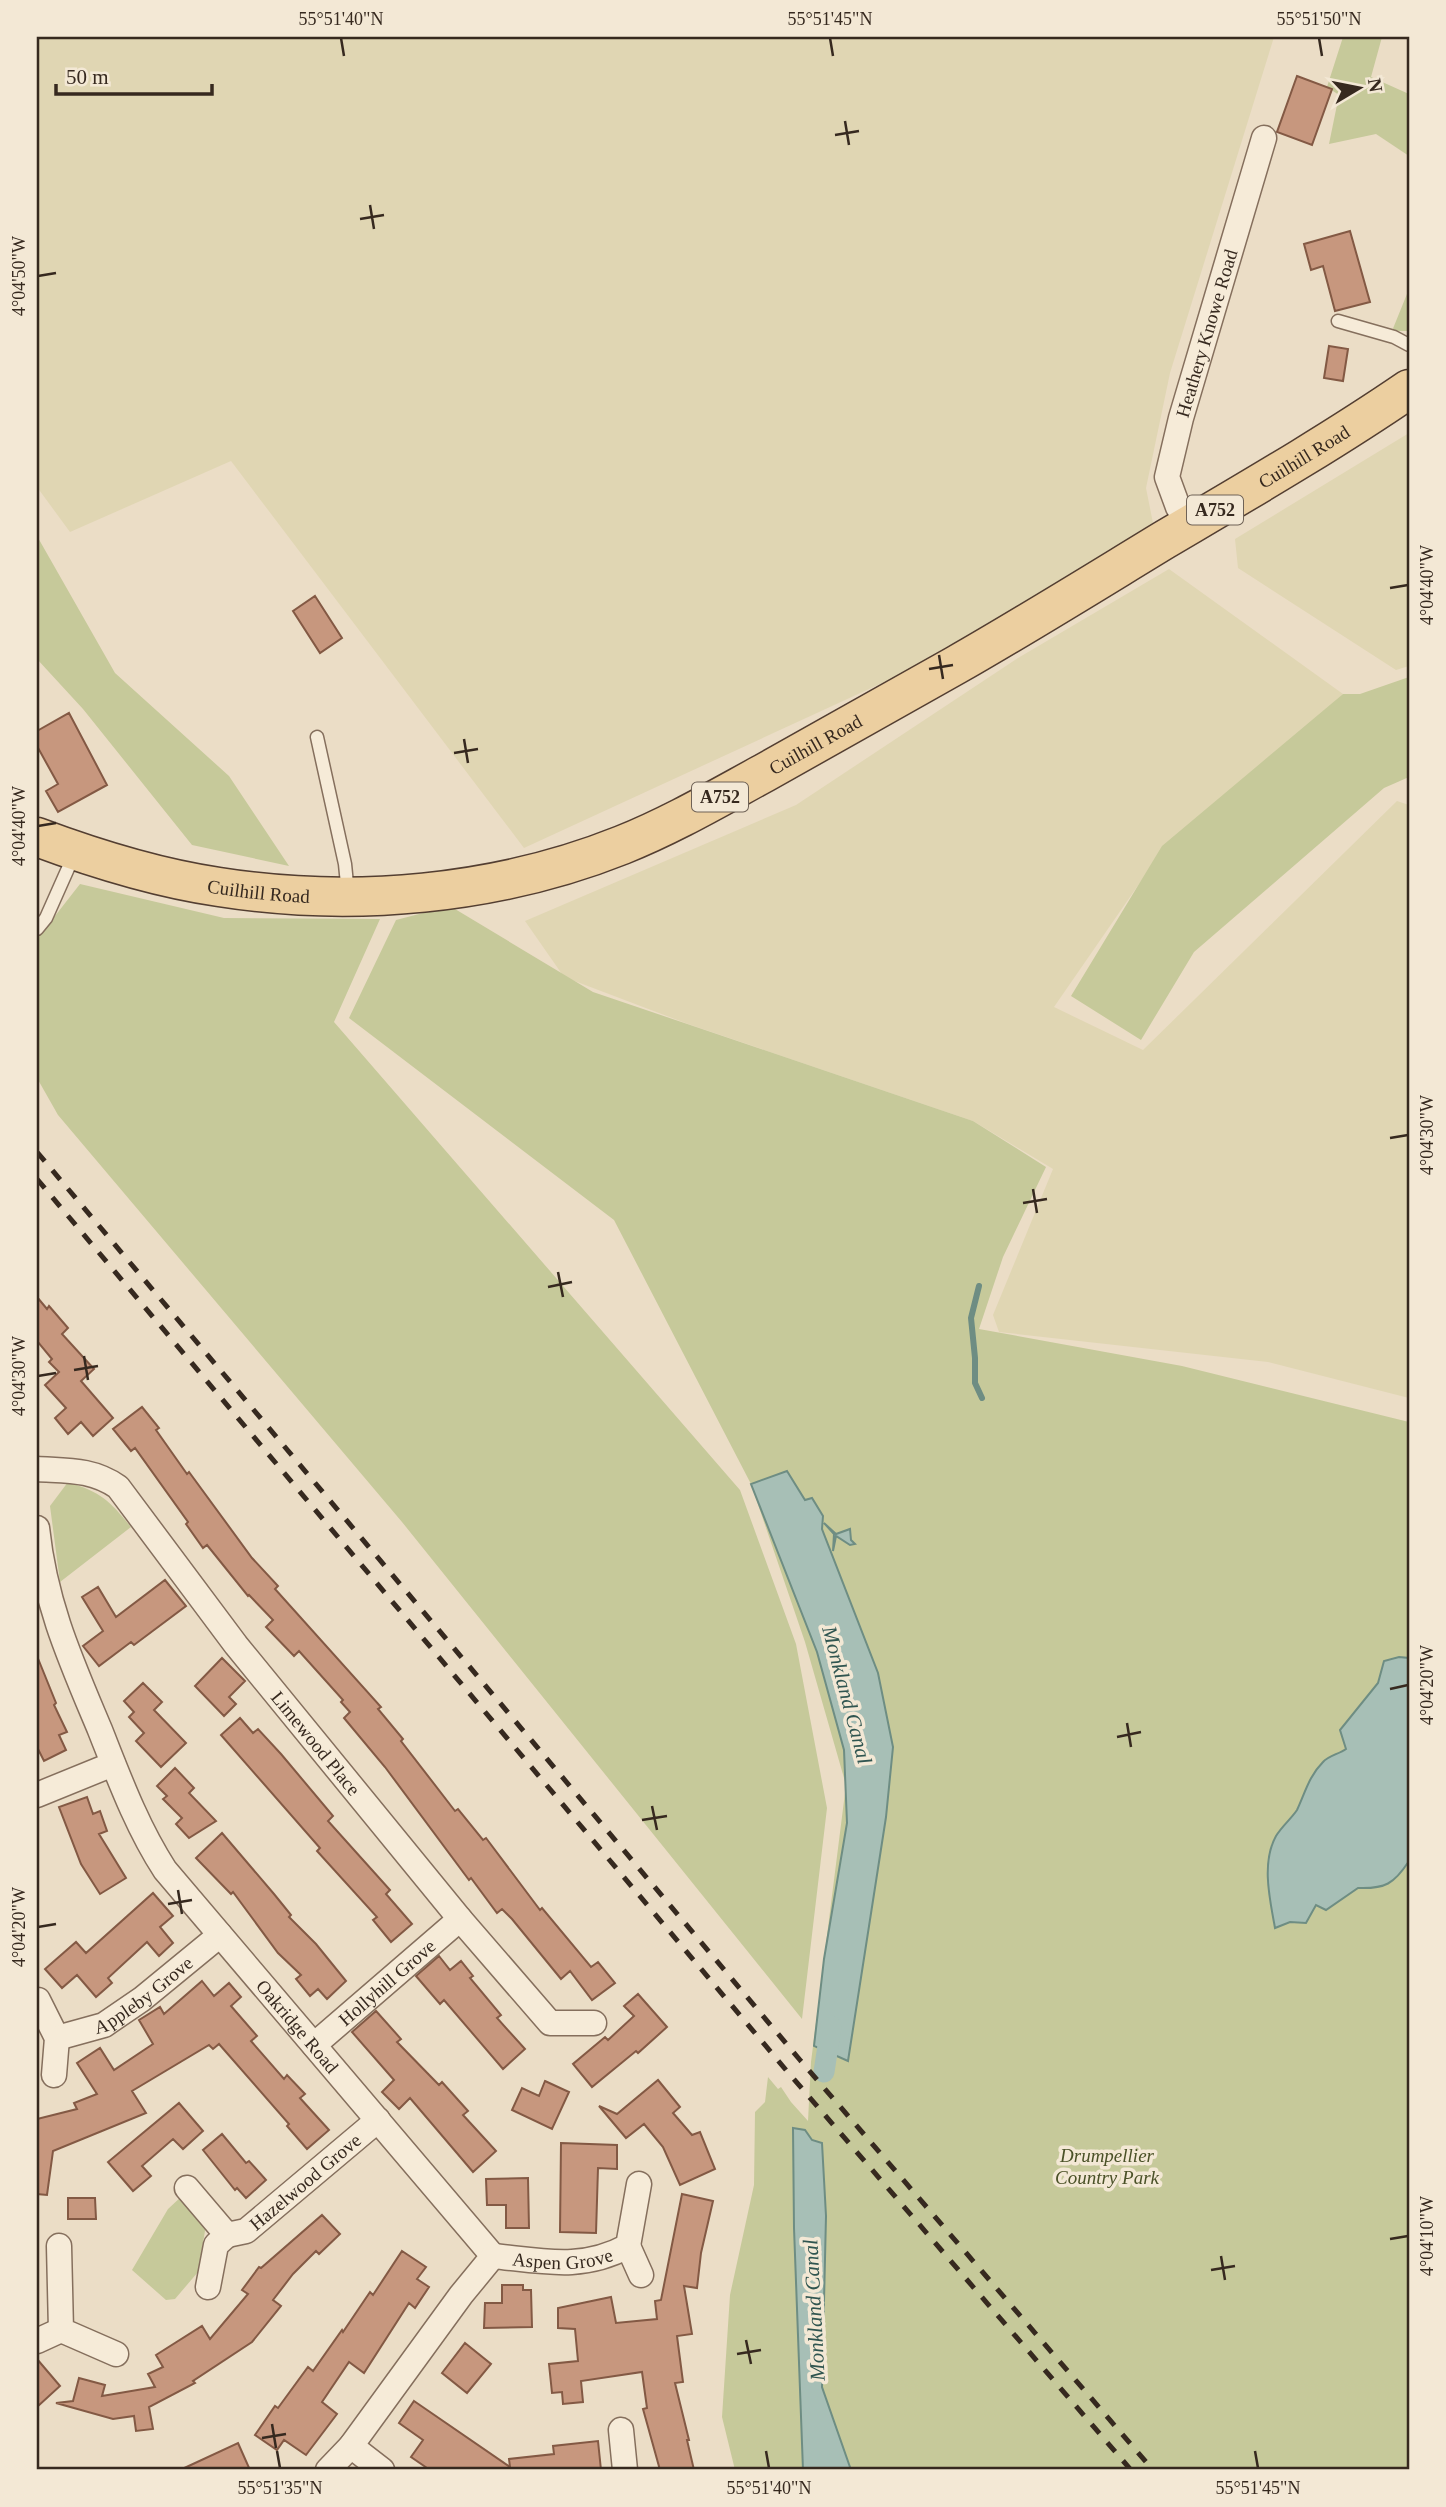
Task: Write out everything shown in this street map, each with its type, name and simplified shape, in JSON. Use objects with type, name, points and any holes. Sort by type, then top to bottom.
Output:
[{"type":"main road","name":"Cuilhill Road","points":[[37,837],[76,852],[148,873],[219,887],[294,895],[396,894],[464,887],[575,862],[662,828],[836,733],[1018,629],[1325,444],[1409,389]]},
{"type":"street","name":"Heathery Knowe Road","points":[[1189,526],[1178,508],[1167,477],[1181,418],[1264,138]]},
{"type":"street","name":"Limewood Place","points":[[37,1469],[86,1472],[102,1476],[118,1487],[236,1644],[460,1919],[550,2023],[594,2023]]},
{"type":"street","name":"Oakridge Road","points":[[37,1528],[45,1585],[55,1620],[113,1763],[153,1852],[165,1871],[493,2256]]},
{"type":"street","points":[[37,1795],[113,1763]]},
{"type":"street","name":"Hollyhill Grove","points":[[314,2045],[460,1919]]},
{"type":"street","name":"Appleby Grove","points":[[57,2038],[104,2025],[220,1935]]},
{"type":"street","points":[[38,2000],[57,2038],[54,2075]]},
{"type":"street","name":"Hazelwood Grove","points":[[208,2287],[216,2245],[227,2235],[246,2231],[263,2218],[378,2120]]},
{"type":"street","name":"Aspen Grove","points":[[639,2184],[628,2246],[641,2275]]},
{"type":"street","name":"Hazelwood Grove","points":[[187,2188],[227,2235]]},
{"type":"street","points":[[59,2246],[61,2330]]},
{"type":"street","name":"Aspen Grove","points":[[493,2256],[566,2264],[599,2259],[628,2246]]},
{"type":"street","points":[[328,2470],[351,2446],[461,2295],[493,2256]]},
{"type":"street","points":[[37,2341],[61,2330],[116,2354]]},
{"type":"street","points":[[621,2430],[625,2470]]},
{"type":"street","points":[[351,2446],[382,2470]]},
{"type":"lane","points":[[1338,321],[1394,337],[1409,345]]},
{"type":"lane","points":[[317,737],[345,864],[348,896]]},
{"type":"lane","points":[[37,929],[46,918],[76,852]]},
{"type":"shaded area","points":[[37,37],[1274,37],[1170,373],[1146,488],[1153,523],[969,643],[524,848],[231,461],[70,532],[37,487]]},
{"type":"shaded area","points":[[1409,433],[1409,666],[1396,670],[1238,568],[1235,539]]},
{"type":"shaded area","points":[[1169,569],[1343,694],[1150,868],[1054,1007],[1143,1050],[1397,801],[1409,805],[1409,1398],[1268,1362],[999,1332],[993,1315],[1053,1169],[973,1121],[688,1024],[564,977],[525,921],[796,805],[1018,658]]},
{"type":"green space","points":[[1343,37],[1382,37],[1371,77],[1409,94],[1409,156],[1376,134],[1329,144],[1339,95],[1327,87]]},
{"type":"green space","points":[[1409,289],[1409,331],[1392,331]]},
{"type":"green space","points":[[37,536],[115,673],[229,776],[289,866],[192,845],[83,709],[37,659]]},
{"type":"green space","points":[[1409,677],[1409,777],[1384,788],[1194,952],[1141,1040],[1071,996],[1162,846],[1343,694],[1360,694]]},
{"type":"green space","points":[[80,884],[224,918],[380,919],[334,1022],[740,1490],[796,1644],[827,1808],[802,2019],[402,1522],[58,1115],[37,1078],[37,939]]},
{"type":"green space","name":"Drumpellier Country Park","points":[[450,906],[593,992],[973,1121],[1046,1167],[1003,1257],[979,1329],[1182,1366],[1409,1422],[1409,2470],[735,2470],[722,2417],[730,2295],[754,2185],[755,2112],[765,2102],[768,2077],[778,2089],[781,2087],[808,2121],[811,2062],[846,1785],[805,1642],[751,1484],[614,1220],[349,1018],[396,920]]},
{"type":"green space","points":[[68,1482],[104,1498],[131,1527],[60,1582],[50,1506]]},
{"type":"green space","points":[[182,2196],[206,2225],[198,2272],[175,2299],[166,2300],[132,2270],[168,2209]]},
{"type":"water","points":[[787,1471],[805,1500],[812,1498],[823,1516],[822,1529],[878,1673],[893,1747],[886,1817],[848,2061],[814,2046],[824,1959],[847,1823],[844,1750],[817,1652],[751,1484]]},
{"type":"water","points":[[824,1523],[836,1534],[850,1529],[851,1540],[855,1544],[850,1545],[836,1536],[833,1551],[834,1534]]},
{"type":"water","points":[[1399,1657],[1409,1658],[1409,1861],[1388,1884],[1358,1888],[1326,1910],[1316,1905],[1306,1923],[1290,1922],[1275,1928],[1268,1870],[1271,1847],[1276,1836],[1297,1810],[1318,1767],[1328,1758],[1346,1749],[1340,1730],[1378,1683],[1384,1661]]},
{"type":"water","points":[[793,2128],[805,2130],[812,2140],[822,2143],[826,2216],[822,2387],[851,2470],[803,2470]]},
{"type":"building","points":[[1297,76],[1332,89],[1312,145],[1277,132]]},
{"type":"building","points":[[1350,231],[1370,302],[1335,311],[1323,266],[1311,270],[1304,244]]},
{"type":"building","points":[[1329,346],[1348,349],[1343,381],[1324,378]]},
{"type":"building","points":[[315,596],[342,638],[320,653],[293,611]]},
{"type":"building","points":[[69,713],[107,785],[58,812],[46,791],[58,784],[37,746],[37,731]]},
{"type":"building","points":[[37,1297],[47,1309],[49,1306],[68,1328],[62,1334],[94,1369],[81,1381],[113,1418],[93,1436],[81,1422],[68,1434],[55,1418],[66,1408],[45,1385],[59,1372],[49,1362],[52,1359],[37,1341]]},
{"type":"building","points":[[142,1407],[159,1428],[156,1430],[187,1474],[189,1472],[252,1558],[278,1586],[275,1589],[381,1707],[378,1709],[455,1811],[458,1809],[483,1840],[486,1838],[540,1910],[542,1908],[591,1967],[598,1962],[615,1983],[592,2000],[570,1971],[561,1979],[512,1919],[502,1909],[497,1913],[471,1878],[469,1880],[385,1767],[344,1718],[350,1712],[341,1702],[343,1700],[299,1651],[294,1656],[266,1627],[273,1620],[248,1596],[207,1545],[203,1548],[186,1524],[188,1522],[135,1448],[131,1451],[113,1429]]},
{"type":"building","points":[[165,1580],[186,1606],[134,1645],[131,1642],[99,1666],[83,1646],[103,1631],[82,1597],[98,1587],[116,1617]]},
{"type":"building","points":[[37,1656],[56,1703],[54,1705],[67,1732],[59,1735],[66,1750],[44,1761],[37,1747]]},
{"type":"building","points":[[222,1658],[245,1681],[229,1697],[236,1704],[224,1716],[195,1686]]},
{"type":"building","points":[[143,1683],[162,1702],[154,1710],[186,1743],[161,1767],[136,1741],[144,1733],[129,1717],[134,1712],[124,1701]]},
{"type":"building","points":[[240,1718],[253,1733],[258,1729],[281,1754],[333,1816],[328,1821],[390,1890],[386,1894],[412,1924],[391,1942],[373,1920],[377,1917],[317,1851],[320,1848],[221,1735]]},
{"type":"building","points":[[175,1768],[194,1788],[189,1793],[216,1821],[189,1838],[176,1824],[182,1818],[163,1799],[167,1796],[157,1786]]},
{"type":"building","points":[[87,1797],[93,1814],[100,1811],[107,1831],[99,1834],[126,1878],[100,1894],[81,1864],[59,1807]]},
{"type":"building","points":[[222,1833],[291,1915],[289,1917],[316,1944],[346,1981],[327,1999],[318,1989],[310,1996],[296,1979],[301,1975],[278,1953],[233,1892],[231,1894],[196,1858]]},
{"type":"building","points":[[153,1893],[173,1916],[160,1927],[173,1943],[159,1956],[147,1942],[108,1978],[112,1983],[96,1997],[77,1975],[62,1988],[45,1969],[76,1942],[86,1953]]},
{"type":"building","points":[[439,1956],[450,1970],[461,1961],[473,1976],[470,1978],[501,2015],[497,2018],[525,2049],[503,2069],[444,2000],[440,2004],[416,1976]]},
{"type":"building","points":[[202,1981],[214,1996],[229,1983],[241,1997],[231,2006],[257,2036],[251,2041],[284,2079],[287,2075],[305,2094],[300,2098],[329,2130],[307,2149],[287,2126],[289,2124],[219,2044],[213,2049],[209,2045],[132,2091],[146,2113],[53,2151],[47,2195],[37,2194],[37,2119],[77,2109],[74,2103],[97,2094],[77,2063],[100,2048],[114,2070],[153,2044],[139,2020],[160,2007],[164,2014]]},
{"type":"building","points":[[638,1994],[667,2027],[638,2053],[636,2051],[592,2087],[573,2064],[605,2037],[608,2040],[634,2016],[624,2006]]},
{"type":"building","points":[[376,2011],[401,2039],[397,2042],[439,2085],[442,2082],[468,2111],[463,2115],[496,2151],[473,2172],[410,2098],[399,2109],[382,2092],[394,2080],[352,2032]]},
{"type":"building","points":[[658,2080],[680,2107],[673,2113],[692,2135],[700,2132],[715,2169],[680,2185],[663,2147],[644,2124],[626,2138],[599,2106],[617,2114]]},
{"type":"building","points":[[545,2081],[569,2092],[552,2129],[512,2110],[522,2088],[539,2096]]},
{"type":"building","points":[[179,2103],[203,2131],[183,2149],[173,2139],[142,2166],[151,2176],[133,2191],[108,2162]]},
{"type":"building","points":[[222,2134],[246,2163],[249,2161],[266,2180],[246,2198],[237,2188],[235,2190],[203,2150]]},
{"type":"building","points":[[561,2143],[617,2145],[617,2169],[598,2168],[596,2233],[560,2232]]},
{"type":"building","points":[[528,2178],[529,2228],[506,2228],[506,2205],[487,2205],[486,2179]]},
{"type":"building","points":[[682,2194],[713,2201],[701,2253],[697,2288],[684,2286],[692,2334],[677,2336],[683,2382],[675,2383],[694,2470],[660,2470],[643,2409],[647,2408],[642,2372],[581,2381],[583,2402],[563,2404],[562,2392],[552,2393],[549,2364],[578,2361],[575,2329],[558,2328],[558,2308],[611,2297],[616,2323],[657,2319],[655,2301],[661,2300]]},
{"type":"building","points":[[68,2198],[95,2198],[96,2219],[68,2219]]},
{"type":"building","points":[[322,2215],[340,2234],[319,2254],[316,2251],[293,2274],[273,2300],[281,2306],[252,2342],[193,2381],[195,2383],[149,2407],[153,2429],[136,2431],[134,2416],[113,2419],[56,2403],[73,2401],[79,2378],[105,2385],[102,2396],[155,2387],[148,2374],[163,2367],[156,2355],[202,2326],[210,2339],[248,2294],[242,2290],[259,2267]]},
{"type":"building","points":[[402,2251],[426,2267],[417,2279],[429,2287],[415,2308],[409,2303],[364,2373],[349,2362],[322,2402],[337,2414],[306,2455],[284,2440],[277,2450],[255,2435],[308,2367],[313,2371],[370,2292],[373,2295]]},
{"type":"building","points":[[502,2285],[523,2285],[523,2290],[531,2290],[532,2327],[484,2328],[485,2303],[502,2303]]},
{"type":"building","points":[[465,2343],[491,2364],[467,2393],[442,2373]]},
{"type":"building","points":[[37,2359],[60,2386],[37,2407]]},
{"type":"building","points":[[414,2401],[510,2467],[509,2459],[554,2454],[553,2446],[598,2441],[601,2470],[430,2470],[411,2457],[423,2440],[399,2423]]},
{"type":"building","points":[[238,2443],[250,2470],[180,2470]]},
{"type":"waterway","points":[[979,1286],[971,1318],[975,1383],[982,1398]]},
{"type":"waterway","name":"Monkland Canal","points":[[824,2072],[831,2026]]},
{"type":"railway","points":[[37,1152],[800,2060],[1153,2470]]},
{"type":"railway","points":[[37,1179],[786,2070],[1131,2470]]}]
